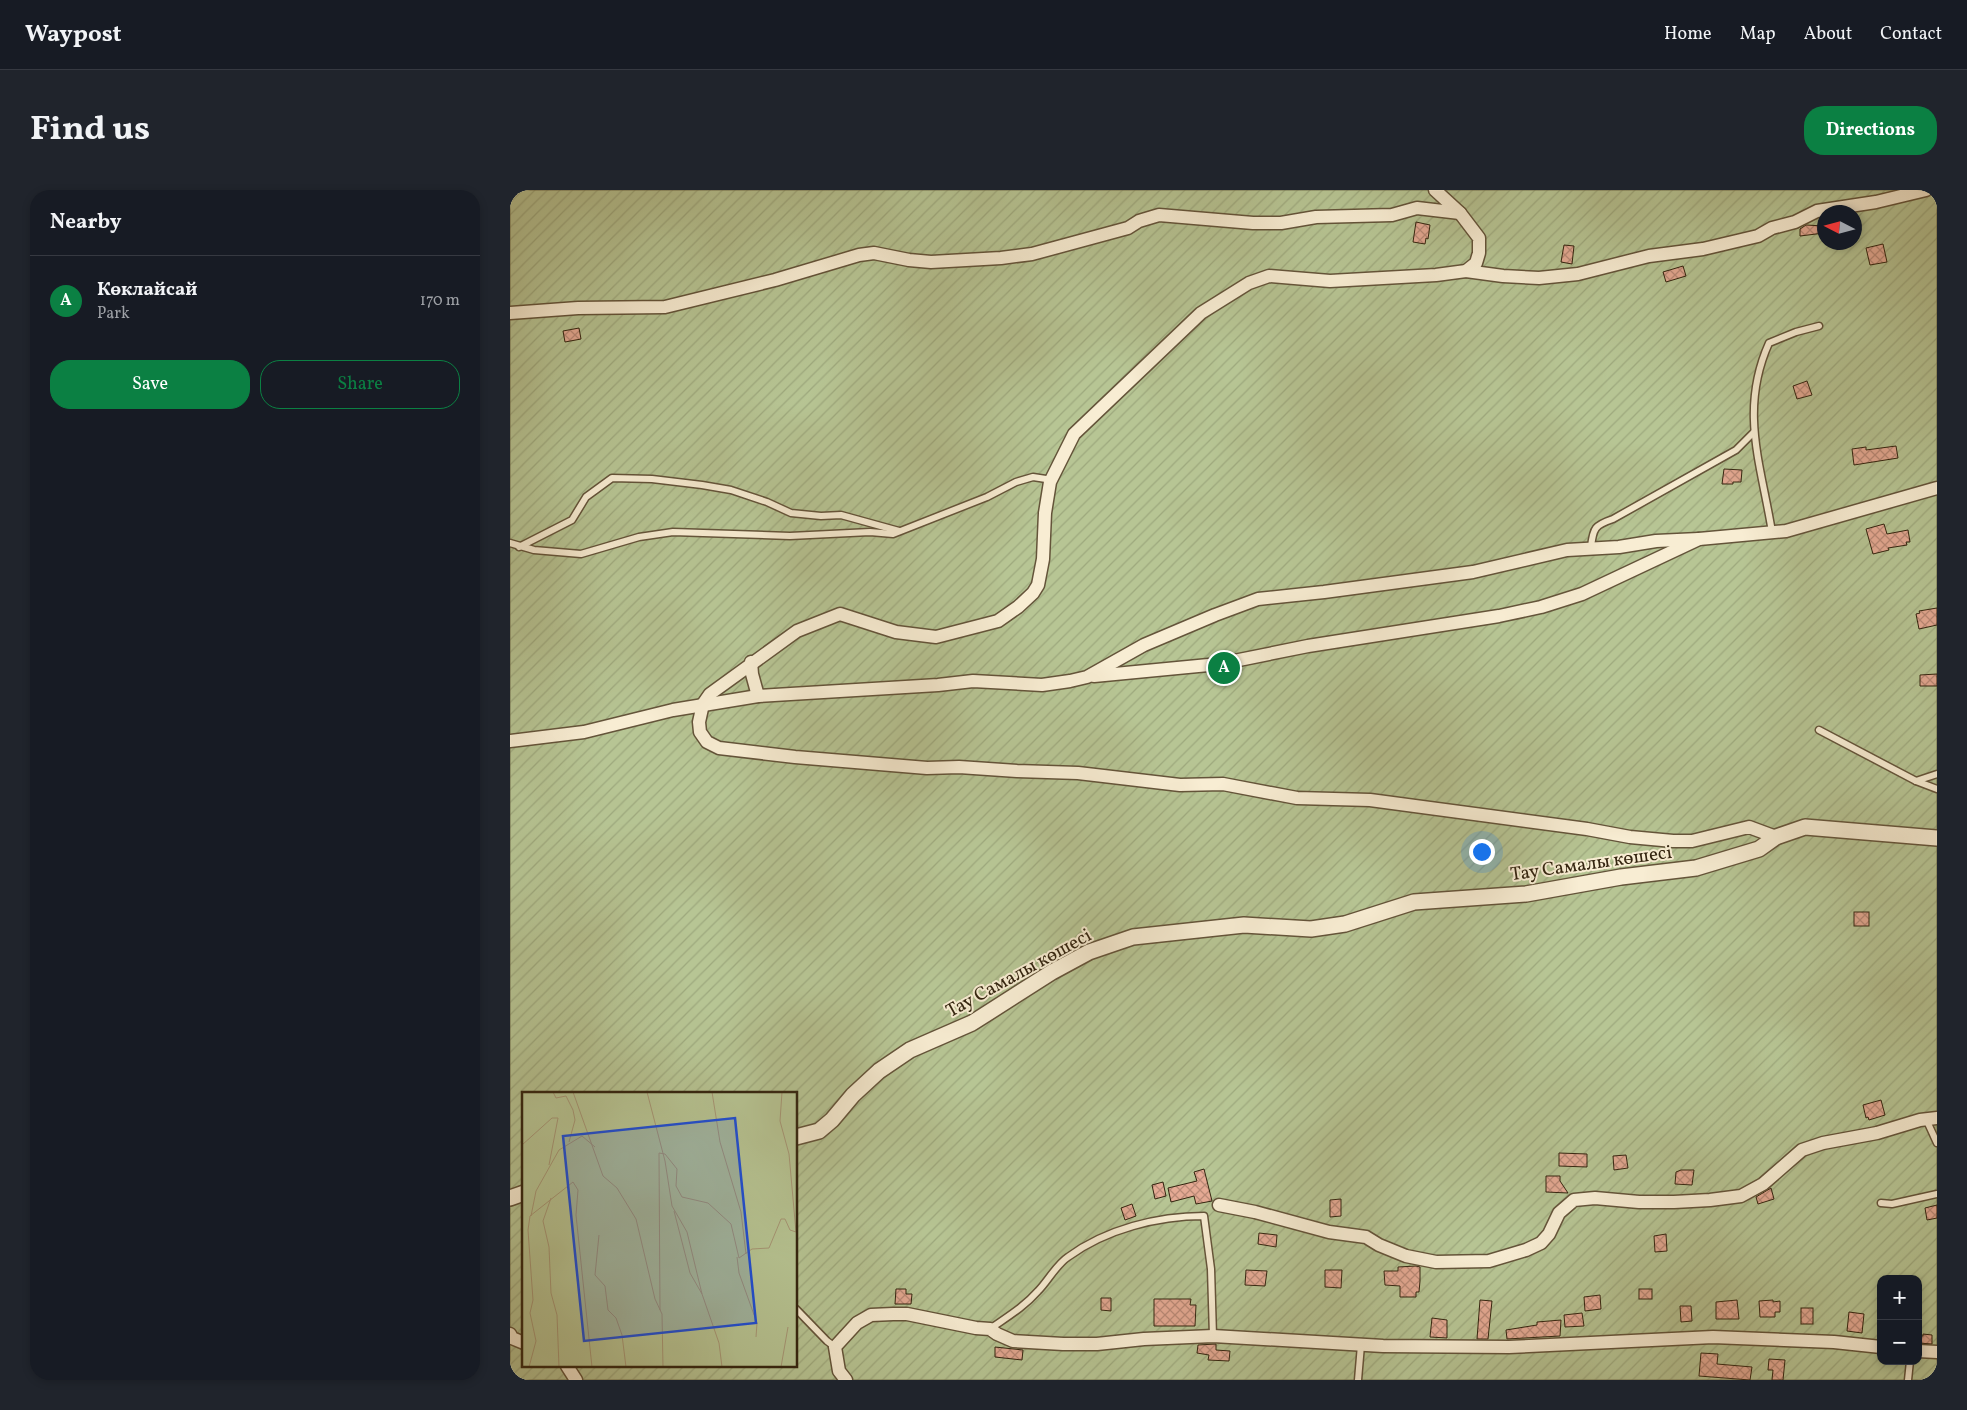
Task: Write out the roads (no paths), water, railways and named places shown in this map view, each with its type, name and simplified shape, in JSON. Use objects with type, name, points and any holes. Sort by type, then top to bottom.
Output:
[{"type":"street","points":[[1435,190],[1460,213],[1479,238],[1479,253],[1476,263],[1466,271]]},
{"type":"street","points":[[1776,837],[1749,827],[1692,841],[1673,841],[1630,837],[1587,829],[1370,800],[1297,798],[1223,784],[1180,785],[1078,773],[1017,772],[959,767],[927,768],[795,757],[719,748],[707,742],[700,732],[699,722],[703,704],[720,685],[797,631],[840,614],[896,632],[936,637],[998,620],[1018,607],[1033,593],[1038,585],[1043,559],[1045,514],[1050,482],[1074,434],[1201,313],[1249,283],[1269,276],[1330,281],[1436,275],[1466,271],[1539,278],[1578,274],[1648,256],[1703,249],[1758,236],[1772,228],[1795,222],[1817,211],[1876,202],[1926,190]]},
{"type":"street","points":[[510,313],[578,308],[665,307],[775,280],[859,255],[874,254],[931,262],[1001,258],[1032,254],[1128,228],[1139,221],[1159,215],[1253,223],[1281,223],[1316,217],[1392,215],[1417,208],[1460,213]]},
{"type":"street","points":[[1087,677],[1144,645],[1258,599],[1473,572],[1567,550],[1786,531],[1937,488]]},
{"type":"street","points":[[510,741],[584,732],[703,704],[758,696],[938,685],[973,681],[1042,685],[1087,677],[1220,664],[1308,646],[1499,616],[1541,607],[1582,594],[1699,540]]},
{"type":"street","points":[[751,662],[758,696]]},
{"type":"street","name":"Тау Самалы көшесі","points":[[798,1136],[819,1131],[832,1120],[852,1095],[879,1071],[910,1050],[972,1023],[1052,972],[1089,952],[1134,936],[1244,925],[1311,929],[1345,924],[1414,902],[1526,894],[1621,877],[1696,868],[1758,849],[1776,837],[1805,827],[1937,838]]},
{"type":"street","points":[[1219,1205],[1255,1212],[1329,1232],[1366,1237],[1379,1245],[1406,1256],[1428,1261],[1489,1261],[1526,1250],[1541,1243],[1549,1234],[1559,1213],[1574,1200],[1595,1198],[1639,1202],[1674,1202],[1741,1196],[1763,1184],[1802,1150],[1823,1143],[1877,1133],[1932,1118]]},
{"type":"street","points":[[510,1198],[522,1194]]},
{"type":"street","points":[[846,1380],[839,1371],[835,1347],[857,1323],[871,1315],[907,1314],[976,1328],[990,1329],[1014,1341],[1063,1344],[1097,1344],[1144,1339],[1213,1336],[1361,1345],[1509,1347],[1713,1337],[1834,1342],[1877,1347]]},
{"type":"street","points":[[510,1334],[512,1338],[522,1342]]},
{"type":"street","points":[[1922,1351],[1937,1352]]},
{"type":"street","points":[[568,1368],[576,1380]]},
{"type":"lane","points":[[1772,532],[1754,432],[1755,385],[1760,363],[1769,343],[1796,332],[1819,326]]},
{"type":"lane","points":[[1591,548],[1592,533],[1599,524],[1613,519],[1736,450],[1754,432]]},
{"type":"lane","points":[[510,544],[519,547],[581,554],[639,537],[673,532],[790,536],[870,532],[893,534],[987,497],[1016,482],[1033,477],[1046,479],[1050,482]]},
{"type":"lane","points":[[519,547],[572,520],[586,497],[612,478],[652,479],[730,490],[791,512],[821,516],[841,515],[899,531]]},
{"type":"lane","points":[[1819,730],[1916,781],[1937,789]]},
{"type":"lane","points":[[1916,781],[1937,774]]},
{"type":"lane","points":[[1932,1118],[1937,1143]]},
{"type":"lane","points":[[1881,1203],[1892,1204],[1937,1194]]},
{"type":"lane","points":[[990,1329],[1022,1307],[1067,1257],[1097,1240],[1144,1223],[1179,1216],[1204,1216],[1212,1269],[1213,1336]]},
{"type":"lane","points":[[798,1311],[835,1347]]},
{"type":"lane","points":[[1358,1380],[1361,1345]]},
{"type":"lane","points":[[1908,1380],[1910,1365]]},
{"type":"place","name":"Көклайсай","points":[[1224,668]]}]
